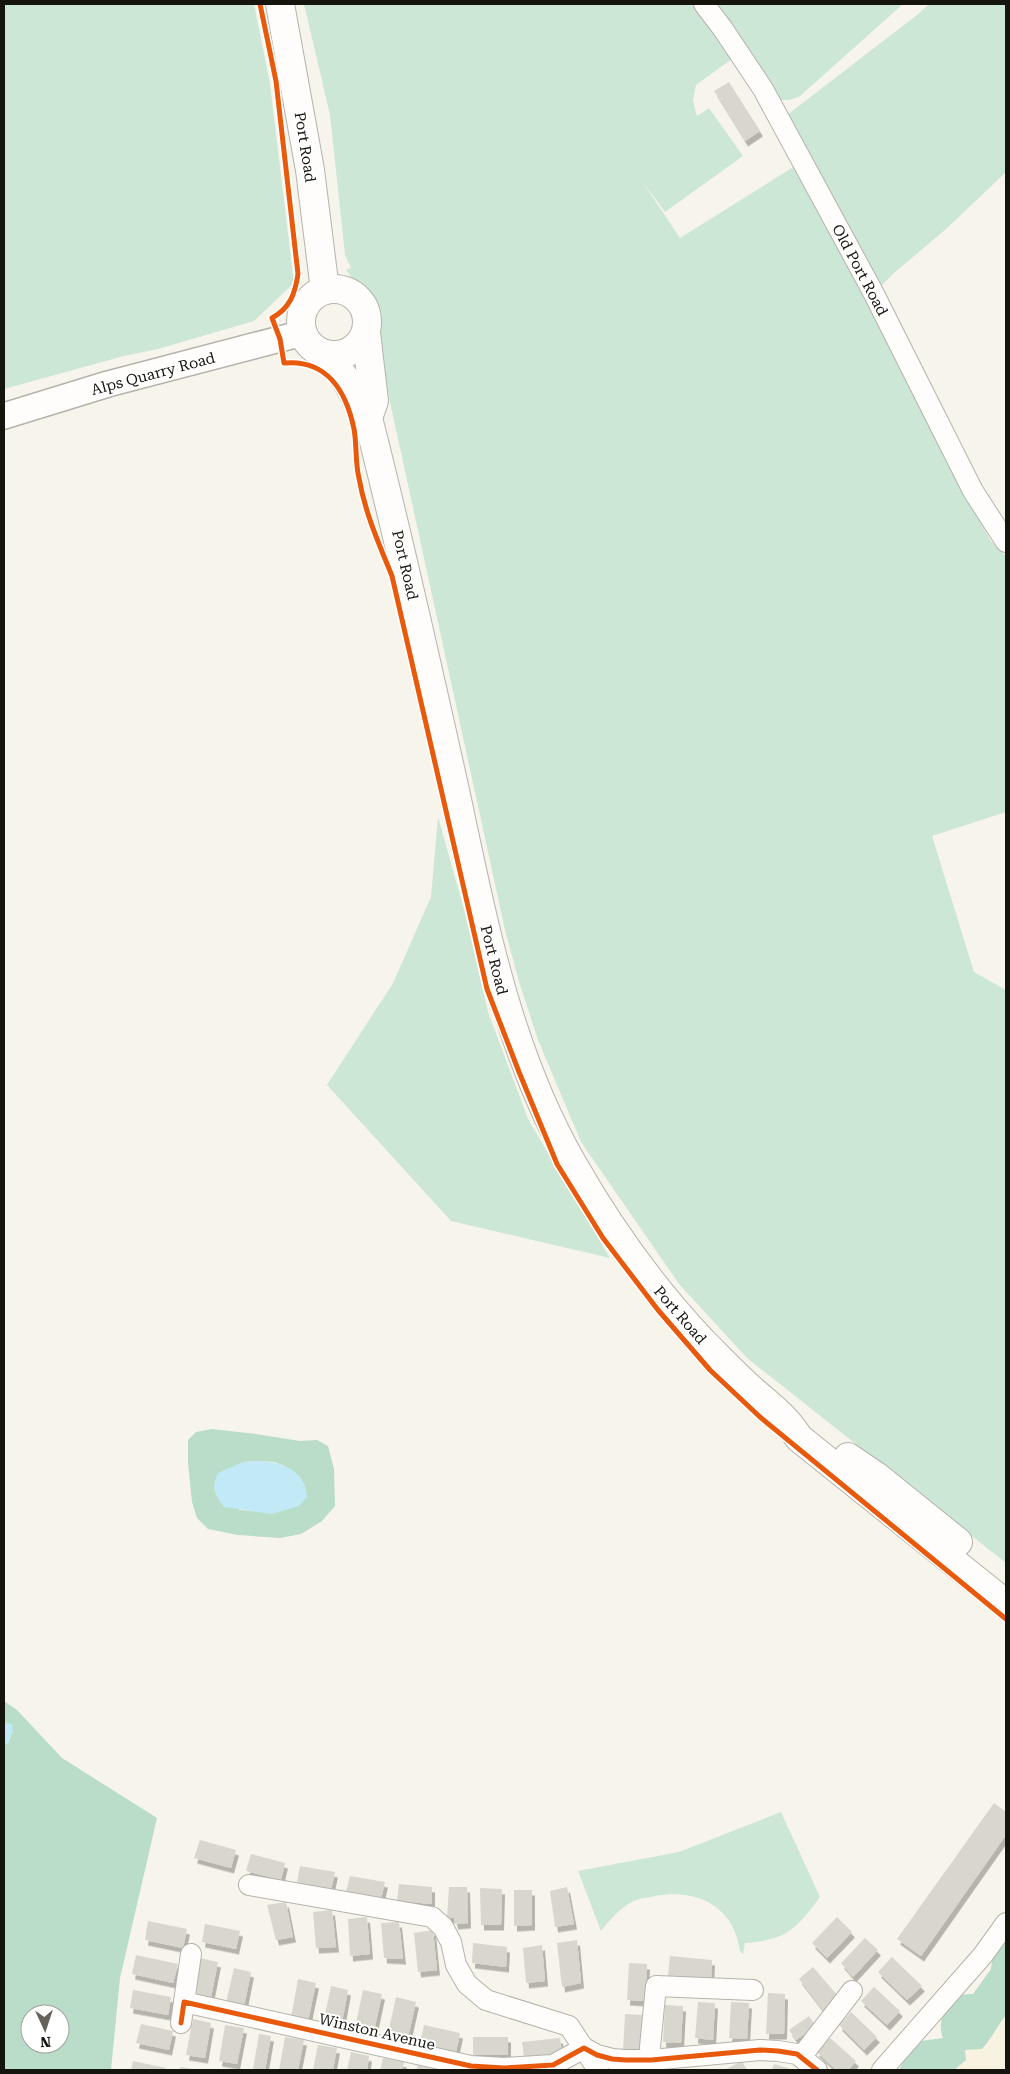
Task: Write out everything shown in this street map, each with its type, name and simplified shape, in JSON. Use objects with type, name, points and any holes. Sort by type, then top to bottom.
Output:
[{"type":"main road","name":"Port Road","points":[[280,4],[310,170],[324,290]]},
{"type":"main road","points":[[324,290],[345,290],[362,303],[366,312],[368,322],[366,333],[353,350],[343,355],[321,354],[312,348],[303,333],[301,320],[303,310],[315,294],[324,290]]},
{"type":"main road","name":"Port Road","points":[[366,333],[374,401],[368,418]]},
{"type":"main road","name":"Port Road","points":[[321,354],[336,365],[346,377],[358,404],[368,418],[397,531],[493,962],[510,1022],[533,1081],[570,1160],[623,1246],[661,1294],[703,1342],[752,1390],[789,1422],[799,1438],[1006,1604]]},
{"type":"main road","name":"Port Road","points":[[789,1422],[807,1429],[876,1476],[1006,1581]]},
{"type":"street","name":"Old Port Road","points":[[704,4],[764,88],[873,292],[973,492],[1006,542]]},
{"type":"street","name":"Alps Quarry Road","points":[[4,416],[108,384],[233,353],[303,333]]},
{"type":"street","points":[[250,1885],[432,1917],[444,1926],[451,1942],[456,1965],[467,1984],[486,2000],[569,2026],[598,2070]]},
{"type":"street","points":[[882,2070],[983,1955],[1006,1923]]},
{"type":"street","points":[[181,2023],[190,1954]]},
{"type":"street","points":[[651,2060],[650,2047],[656,1986],[753,1990]]},
{"type":"street","points":[[801,2057],[852,1991]]},
{"type":"street","name":"Winston Avenue","points":[[184,2002],[471,2066],[504,2068],[553,2065],[584,2048]]},
{"type":"street","points":[[584,2048],[597,2055],[612,2059],[651,2060],[760,2050],[778,2051],[801,2057],[817,2070]]},
{"type":"street","points":[[632,2070],[651,2060]]},
{"type":"shaded area","points":[[1006,1978],[1006,2070],[930,2070]]},
{"type":"green space","points":[[4,4],[254,4],[270,84],[294,283],[254,321],[158,349],[124,356],[4,389]]},
{"type":"green space","points":[[304,4],[693,4],[732,59],[696,85],[693,101],[697,116],[709,108],[743,156],[665,212],[642,181],[680,238],[795,166],[837,242],[943,452],[990,540],[1006,556],[1006,812],[932,836],[974,972],[1006,990],[1006,1563],[747,1358],[679,1284],[581,1142],[538,1040],[505,930],[378,347],[380,317],[377,307],[367,291],[357,284],[346,270],[351,268],[345,255],[330,115]]},
{"type":"green space","points":[[711,4],[903,4],[799,97],[779,100]]},
{"type":"green space","points":[[929,4],[1006,4],[1006,172],[945,230],[879,288],[787,115]]},
{"type":"green space","points":[[438,817],[464,909],[488,1012],[528,1119],[610,1258],[451,1221],[327,1085],[393,983],[431,897]]},
{"type":"green space","points":[[212,1429],[300,1441],[317,1440],[328,1446],[334,1469],[335,1506],[322,1521],[301,1534],[280,1538],[238,1535],[208,1529],[197,1518],[192,1502],[188,1440],[196,1432]],"holes":[[[243,1462],[274,1462],[285,1466],[254,1511],[239,1510]]]},
{"type":"green space","points":[[4,1701],[17,1710],[62,1758],[157,1818],[120,1978],[111,2070],[4,2070]]},
{"type":"green space","points":[[781,1812],[820,1897],[797,1925],[789,1931],[771,1939],[745,1943],[743,1954],[740,1951],[730,1922],[722,1912],[699,1898],[670,1894],[634,1901],[619,1911],[601,1931],[578,1871],[679,1852]]},
{"type":"green space","points":[[1006,1942],[1006,2015],[986,2045],[982,2049],[965,2050],[966,2060],[954,2070],[899,2070],[906,2056],[921,2041],[943,2038],[941,2026],[946,2008],[955,1998],[965,1994],[973,1994],[991,1969],[992,1960]]},
{"type":"water","points":[[243,1462],[276,1463],[298,1474],[306,1488],[307,1497],[299,1506],[272,1514],[224,1507],[214,1487],[218,1473]]},
{"type":"water","points":[[4,1722],[12,1724],[13,1731],[8,1744],[4,1744]]},
{"type":"building","points":[[729,82],[760,131],[745,141],[714,91]]},
{"type":"building","points":[[994,1803],[1006,1812],[1006,1835],[921,1956],[897,1939]]},
{"type":"building","points":[[200,1840],[236,1850],[231,1868],[194,1858]]},
{"type":"building","points":[[251,1854],[285,1863],[281,1880],[246,1871]]},
{"type":"building","points":[[300,1866],[335,1872],[331,1890],[297,1883]]},
{"type":"building","points":[[350,1876],[385,1882],[381,1899],[346,1892]]},
{"type":"building","points":[[399,1884],[432,1887],[432,1904],[397,1901]]},
{"type":"building","points":[[449,1887],[467,1887],[468,1923],[455,1924],[454,1918],[447,1918]]},
{"type":"building","points":[[567,1887],[574,1924],[555,1927],[550,1891]]},
{"type":"building","points":[[480,1888],[502,1889],[501,1925],[481,1925]]},
{"type":"building","points":[[514,1890],[532,1890],[532,1925],[514,1926]]},
{"type":"building","points":[[286,1902],[293,1937],[276,1940],[267,1905]]},
{"type":"building","points":[[332,1910],[336,1947],[316,1948],[313,1912]]},
{"type":"building","points":[[367,1917],[370,1954],[350,1956],[348,1919]]},
{"type":"building","points":[[837,1917],[852,1932],[827,1958],[812,1943]]},
{"type":"building","points":[[148,1921],[187,1929],[183,1948],[145,1940]]},
{"type":"building","points":[[399,1922],[403,1959],[384,1958],[381,1923]]},
{"type":"building","points":[[205,1924],[240,1931],[236,1949],[202,1942]]},
{"type":"building","points":[[433,1930],[437,1970],[418,1972],[414,1933]]},
{"type":"building","points":[[865,1938],[878,1950],[853,1977],[841,1963]]},
{"type":"building","points":[[577,1940],[581,1983],[562,1987],[557,1943]]},
{"type":"building","points":[[473,1943],[507,1947],[506,1967],[472,1963]]},
{"type":"building","points":[[542,1945],[545,1981],[526,1983],[523,1948]]},
{"type":"building","points":[[136,1955],[178,1964],[173,1983],[132,1974]]},
{"type":"building","points":[[670,1956],[712,1960],[711,1979],[668,1976]]},
{"type":"building","points":[[892,1957],[922,1986],[907,2000],[878,1972]]},
{"type":"building","points":[[200,1958],[218,1962],[211,1997],[193,1993]]},
{"type":"building","points":[[629,1963],[647,1964],[645,2001],[627,2000]]},
{"type":"building","points":[[813,1967],[838,1996],[823,2010],[799,1979]]},
{"type":"building","points":[[234,1968],[251,1972],[244,2007],[226,2003]]},
{"type":"building","points":[[298,1979],[316,1983],[308,2021],[291,2018]]},
{"type":"building","points":[[331,1986],[348,1990],[341,2028],[323,2025]]},
{"type":"building","points":[[874,1987],[900,2011],[887,2025],[861,2001]]},
{"type":"building","points":[[133,1990],[171,1997],[168,2015],[130,2008]]},
{"type":"building","points":[[363,1990],[382,1994],[373,2036],[354,2032]]},
{"type":"building","points":[[768,1993],[785,1994],[784,2034],[766,2034]]},
{"type":"building","points":[[396,1997],[416,2002],[407,2042],[387,2038]]},
{"type":"building","points":[[698,2002],[715,2003],[713,2040],[695,2038]]},
{"type":"building","points":[[731,2002],[749,2003],[747,2039],[729,2038]]},
{"type":"building","points":[[665,2005],[683,2006],[681,2043],[663,2042]]},
{"type":"building","points":[[851,2012],[877,2037],[864,2050],[839,2025]]},
{"type":"building","points":[[625,2014],[643,2015],[641,2052],[623,2051]]},
{"type":"building","points":[[809,2016],[816,2026],[796,2040],[789,2030]]},
{"type":"building","points":[[193,2019],[211,2023],[205,2058],[186,2055]]},
{"type":"building","points":[[141,2024],[173,2031],[169,2050],[136,2043]]},
{"type":"building","points":[[225,2025],[244,2028],[237,2064],[219,2061]]},
{"type":"building","points":[[424,2025],[460,2033],[456,2052],[420,2044]]},
{"type":"building","points":[[259,2034],[271,2036],[265,2070],[253,2069]]},
{"type":"building","points":[[285,2037],[304,2040],[298,2070],[279,2070]]},
{"type":"building","points":[[473,2037],[508,2037],[508,2055],[473,2055]]},
{"type":"building","points":[[560,2038],[562,2053],[524,2058],[522,2042]]},
{"type":"building","points":[[830,2038],[856,2061],[848,2070],[836,2070],[816,2051]]},
{"type":"building","points":[[318,2045],[337,2048],[333,2070],[313,2070]]},
{"type":"building","points":[[351,2052],[369,2056],[367,2070],[347,2070]]},
{"type":"building","points":[[383,2058],[404,2062],[402,2070],[380,2070]]},
{"type":"building","points":[[133,2061],[166,2068],[165,2070],[131,2070]]},
{"type":"building","points":[[742,2061],[747,2070],[724,2070]]},
{"type":"building","points":[[774,2064],[794,2070],[772,2070]]},
{"type":"building","points":[[418,2065],[435,2070],[416,2070]]},
{"type":"building","points":[[180,2067],[193,2069],[193,2070],[180,2070]]},
{"type":"cycle path","points":[[260,4],[276,81],[298,274],[291,300],[283,310],[272,318],[280,339],[284,363],[299,363],[312,366],[322,372],[332,380],[346,402],[354,429],[357,466],[365,504],[392,576],[487,989],[557,1164],[603,1238],[658,1310],[710,1370],[760,1417],[1006,1619]]},
{"type":"cycle path","points":[[181,2023],[184,2002],[471,2066],[504,2068],[553,2065],[584,2048],[597,2055],[626,2060],[651,2060],[760,2050],[797,2054],[817,2070]]}]
